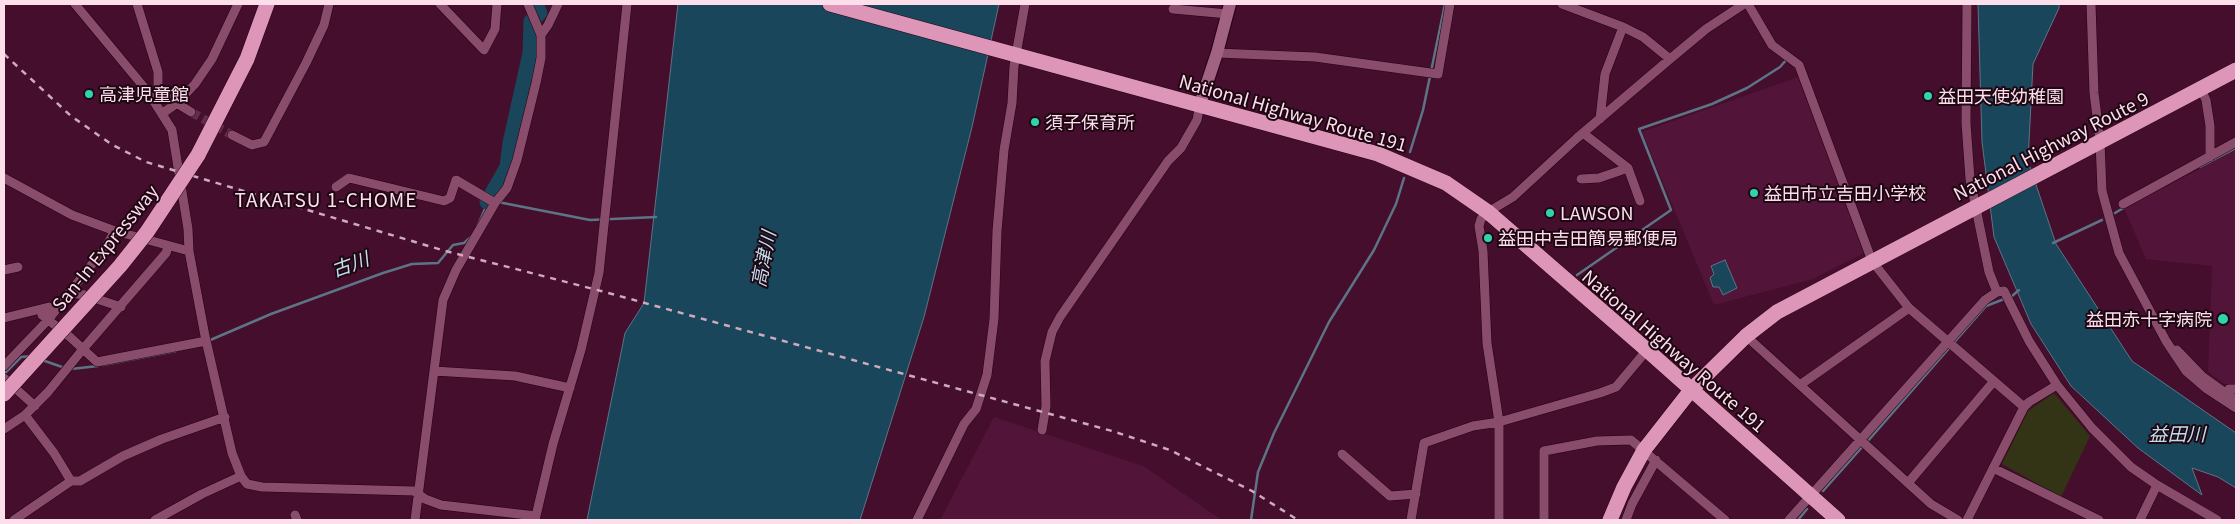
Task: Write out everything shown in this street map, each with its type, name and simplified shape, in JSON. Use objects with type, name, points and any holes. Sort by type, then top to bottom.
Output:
[{"type":"highway","name":"San-In Expressway","points":[[4,385],[26,363],[114,262],[194,154],[241,54],[260,4]]},
{"type":"highway","name":"San-In Expressway","points":[[4,394],[120,266],[147,232],[194,154],[247,59],[267,4]]},
{"type":"highway","name":"National Highway Route 191","points":[[830,4],[1015,53],[1378,154],[1446,183],[1488,212],[1838,520]]},
{"type":"highway","name":"National Highway Route 9","points":[[1610,520],[1624,487],[1650,455],[1691,390],[1746,336],[1777,312],[2236,70]]},
{"type":"main road","points":[[1200,104],[1229,9]]},
{"type":"street","points":[[75,4],[148,92],[172,130],[176,147],[189,251],[206,341],[232,453],[241,476],[247,484],[262,487],[380,488],[414,491],[426,500],[441,505],[535,518],[553,444],[582,350],[599,273],[627,4]]},
{"type":"street","points":[[137,4],[158,72],[160,93],[191,112]]},
{"type":"street","points":[[163,114],[177,103],[195,84],[212,59],[238,4]]},
{"type":"street","points":[[232,135],[252,145],[264,142],[324,25],[329,4]]},
{"type":"street","points":[[440,4],[484,50],[495,29],[497,4]]},
{"type":"street","points":[[415,520],[439,320],[448,287],[495,203],[507,188],[517,160],[541,58],[540,35],[528,4]]},
{"type":"street","points":[[540,35],[548,25],[558,4]]},
{"type":"street","points":[[917,520],[964,424],[976,408],[987,375],[994,319],[997,231],[1003,168],[1012,103],[1015,53],[1025,4]]},
{"type":"street","points":[[1217,53],[1315,57],[1438,74],[1450,4]]},
{"type":"street","points":[[1562,4],[1624,27],[1642,37],[1670,59]]},
{"type":"street","points":[[1499,520],[1498,422],[1487,343],[1481,218],[1513,197],[1583,133],[1706,29],[1746,4],[1772,45],[1799,65],[1872,261],[1909,308],[2024,407]]},
{"type":"street","points":[[1967,4],[1966,124],[1970,178],[1990,272],[1997,292]]},
{"type":"street","points":[[2091,4],[2095,110],[2102,191],[2119,253],[2166,341],[2186,371],[2207,389],[2236,408]]},
{"type":"street","points":[[1173,10],[1229,9]]},
{"type":"street","points":[[1600,119],[1605,74],[1624,27]]},
{"type":"street","points":[[2201,89],[2206,100],[2210,126],[2210,156]]},
{"type":"street","points":[[1042,430],[1046,406],[1045,361],[1052,332],[1060,317],[1168,161],[1181,148],[1197,120],[1200,104]]},
{"type":"street","points":[[1583,133],[1628,168],[1640,202]]},
{"type":"street","points":[[2123,204],[2236,142]]},
{"type":"street","points":[[1581,179],[1599,178],[1628,168]]},
{"type":"street","points":[[4,178],[72,215],[115,231],[168,247],[189,251]]},
{"type":"street","points":[[336,187],[349,178],[444,201],[450,198],[456,180],[495,203]]},
{"type":"street","points":[[4,366],[48,320],[115,231]]},
{"type":"street","points":[[4,430],[35,406],[83,348],[121,307],[166,252],[168,247]]},
{"type":"street","points":[[4,270],[18,267]]},
{"type":"street","points":[[1789,520],[1949,343],[1985,300],[1997,292],[2004,291],[2028,341],[2057,386],[2108,446],[2131,467],[2157,485],[2216,520]]},
{"type":"street","points":[[70,293],[84,295],[121,307]]},
{"type":"street","points":[[4,318],[49,307],[42,316],[83,348],[97,362],[206,341]]},
{"type":"street","points":[[1800,385],[1909,308]]},
{"type":"street","points":[[1746,336],[1930,504],[1958,520]]},
{"type":"street","points":[[2166,341],[2170,342],[2203,377],[2236,402]]},
{"type":"street","points":[[1411,520],[1424,444],[1472,426],[1498,422],[1600,393],[1616,386],[1647,350]]},
{"type":"street","points":[[434,371],[515,376],[570,388]]},
{"type":"street","points":[[4,378],[35,406]]},
{"type":"street","points":[[1908,483],[1994,381]]},
{"type":"street","points":[[1967,520],[2024,407],[2029,402],[2057,386]]},
{"type":"street","points":[[2226,394],[2229,389],[2236,389]]},
{"type":"street","points":[[25,415],[54,453],[71,481]]},
{"type":"street","points":[[14,520],[71,481],[80,481],[123,456],[162,439],[224,417]]},
{"type":"street","points":[[1544,520],[1544,451],[1597,441],[1631,440],[1725,520]]},
{"type":"street","points":[[1342,454],[1390,496],[1416,494]]},
{"type":"street","points":[[1626,520],[1650,455]]},
{"type":"street","points":[[1993,468],[2099,520]]},
{"type":"street","points":[[155,520],[202,494],[241,476]]},
{"type":"street","points":[[2140,520],[2157,485]]},
{"type":"shaded area","name":"益田市立吉田小学校","points":[[1798,77],[1864,253],[1813,279],[1714,305],[1642,132]]},
{"type":"shaded area","name":"益田赤十字病院","points":[[2236,150],[2236,385],[2226,385],[2208,372],[2212,266],[2146,259],[2124,208]]},
{"type":"shaded area","points":[[2054,393],[2090,436],[2061,497],[2002,464],[2028,411]]},
{"type":"shaded area","points":[[994,417],[1143,466],[1222,520],[940,520]]},
{"type":"water","name":"高津川","points":[[678,4],[999,4],[972,127],[924,317],[860,520],[587,520],[625,333],[644,303]]},
{"type":"water","name":"益田川","points":[[1978,4],[2059,4],[2059,8],[2033,64],[2028,161],[2056,244],[2132,361],[2236,433],[2236,488],[2218,477],[2192,468],[2202,495],[2138,448],[2071,386],[2031,324],[1994,237],[1982,142]]},
{"type":"water","points":[[1725,260],[1737,288],[1723,295],[1719,287],[1713,287],[1710,278],[1714,274],[1711,266]]},
{"type":"waterway","name":"古川","points":[[487,202],[507,167],[510,143],[530,53],[531,21],[540,13],[536,4]]},
{"type":"waterway","points":[[1410,152],[1423,110],[1445,4]]},
{"type":"waterway","points":[[1577,275],[1671,210],[1639,129],[1712,104],[1747,88],[1780,67],[1787,59]]},
{"type":"waterway","points":[[2200,167],[2236,148]]},
{"type":"waterway","points":[[1251,520],[1258,472],[1274,433],[1329,322],[1374,250],[1396,204],[1404,178]]},
{"type":"waterway","name":"古川","points":[[477,227],[488,202]]},
{"type":"waterway","points":[[498,202],[590,220],[656,217]]},
{"type":"waterway","points":[[2115,213],[2125,207]]},
{"type":"waterway","points":[[2053,243],[2102,220]]},
{"type":"waterway","name":"古川","points":[[208,341],[271,314],[383,273],[412,264],[438,263],[453,245],[464,243],[472,236]]},
{"type":"waterway","points":[[1867,442],[1986,306],[2012,296],[2019,290]]},
{"type":"waterway","name":"古川","points":[[103,365],[176,351]]},
{"type":"waterway","name":"古川","points":[[4,374],[21,357],[32,356]]},
{"type":"waterway","name":"古川","points":[[42,360],[65,368]]},
{"type":"waterway","name":"古川","points":[[71,369],[98,366]]},
{"type":"waterway","points":[[1823,491],[1863,446]]},
{"type":"waterway","points":[[1798,520],[1807,509]]},
{"type":"tunnel","points":[[191,112],[232,135]]},
{"type":"railway","points":[[4,54],[71,116],[111,144],[146,162],[442,250],[601,291],[1112,431],[1170,450],[1252,491],[1298,520]]},
{"type":"place","name":"高津児童館","points":[[89,94]]},
{"type":"place","name":"益田天使幼稚園","points":[[1928,96]]},
{"type":"place","name":"須子保育所","points":[[1035,122]]},
{"type":"place","name":"益田市立吉田小学校","points":[[1754,193]]},
{"type":"place","name":"LAWSON","points":[[1550,213]]},
{"type":"place","name":"益田中吉田簡易郵便局","points":[[1488,238]]},
{"type":"place","name":"益田赤十字病院","points":[[2223,319]]},
{"type":"district","name":"TAKATSU 1-CHOME","points":[[326,200]]}]
